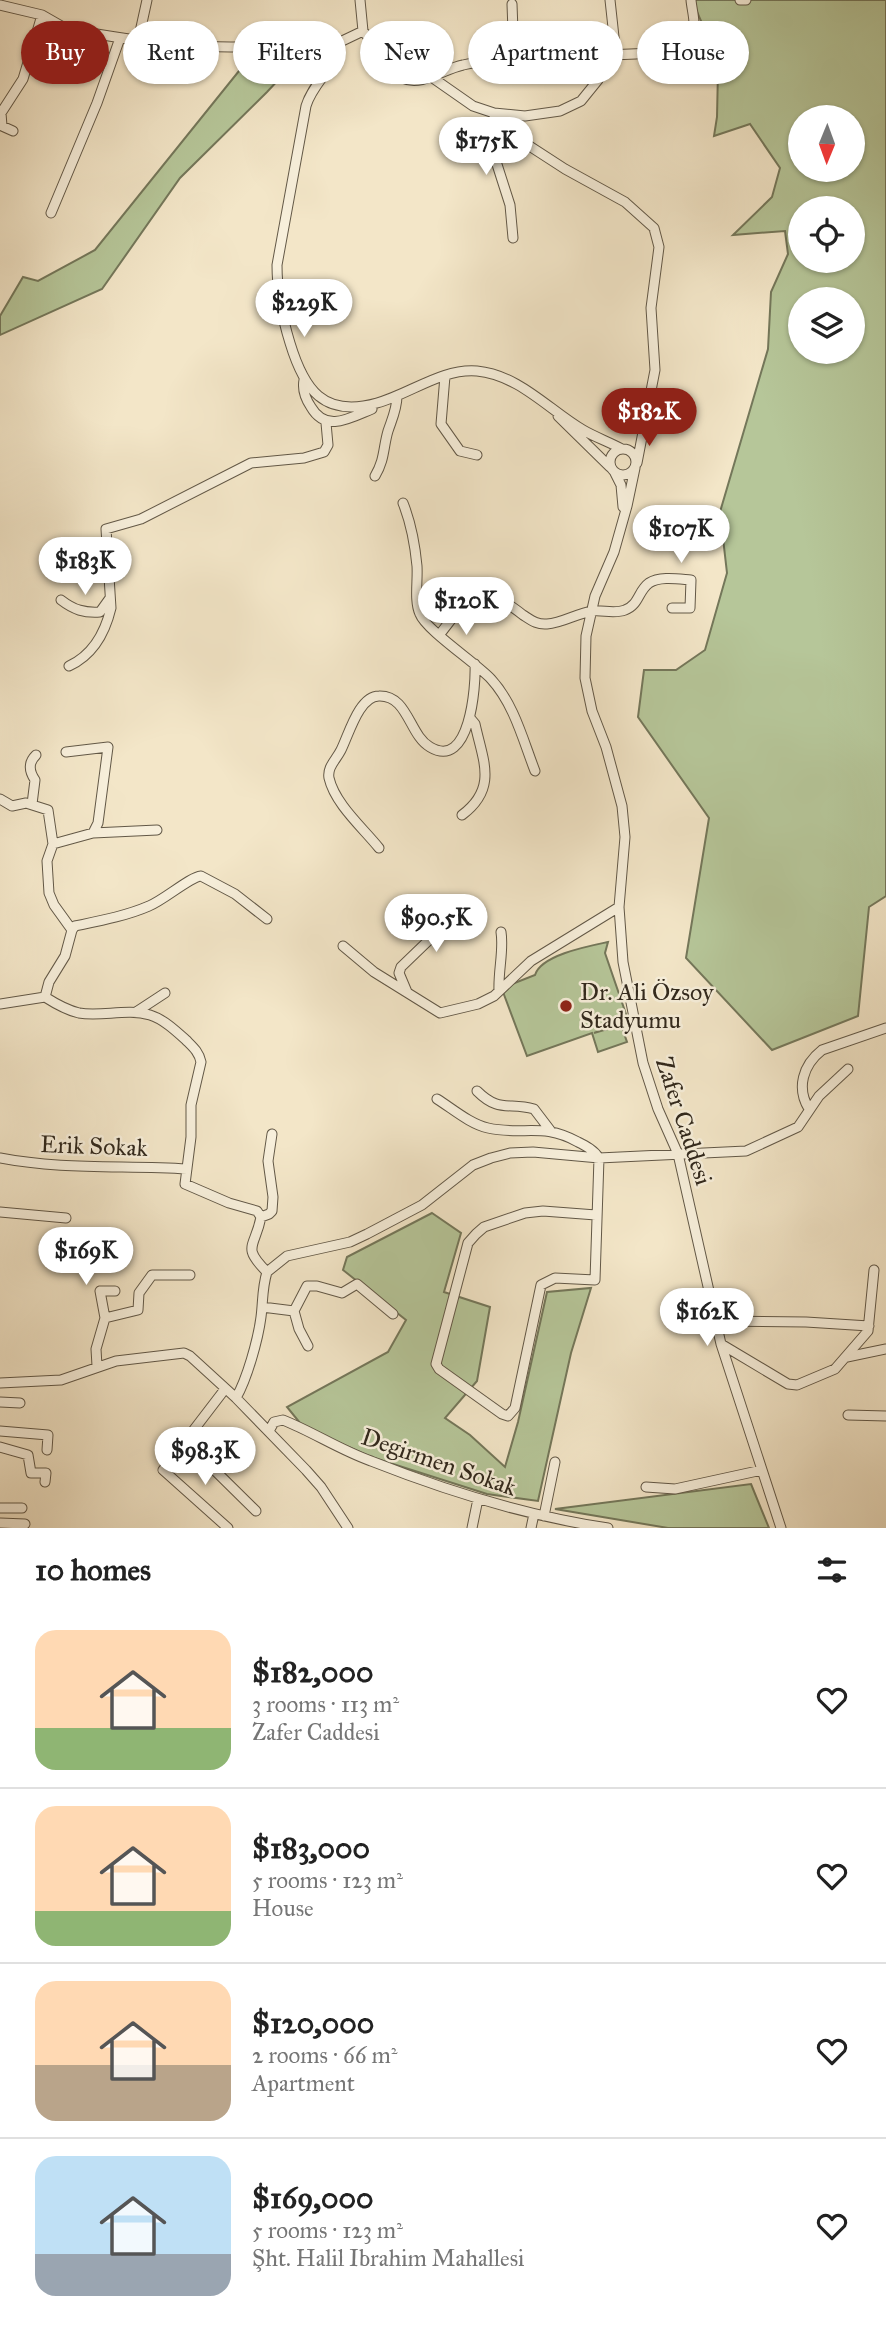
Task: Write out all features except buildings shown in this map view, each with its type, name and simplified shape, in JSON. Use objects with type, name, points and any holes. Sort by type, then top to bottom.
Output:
[{"type":"street","points":[[142,21],[147,0]]},
{"type":"street","points":[[360,0],[362,21]]},
{"type":"street","points":[[610,0],[612,21]]},
{"type":"street","points":[[623,54],[658,51],[688,41],[694,25],[691,0]]},
{"type":"street","points":[[740,0],[746,0]]},
{"type":"street","points":[[512,4],[512,21]]},
{"type":"street","points":[[0,5],[42,15],[63,27],[123,38]]},
{"type":"street","points":[[13,131],[2,126],[1,113],[23,79],[42,15]]},
{"type":"street","points":[[51,213],[97,103],[120,38]]},
{"type":"street","points":[[317,84],[306,106],[277,265],[277,286],[284,324],[299,373],[304,380],[317,395],[329,403],[359,407],[383,401],[462,371],[497,375],[520,385],[554,412],[613,471],[625,475],[636,466],[633,453],[582,429],[554,412]]},
{"type":"street","points":[[441,84],[494,118],[561,111],[581,101],[595,84]]},
{"type":"street","points":[[494,118],[494,155],[510,205],[513,238]]},
{"type":"street","name":"Zafer Caddesi","points":[[494,118],[565,169],[625,202],[654,228],[659,247],[651,308],[655,370],[624,516],[614,552],[595,596],[586,636],[585,678],[592,711],[606,747],[622,806],[625,837],[619,907],[626,984],[643,1063],[658,1110],[678,1154],[721,1344],[781,1528]]},
{"type":"street","points":[[445,376],[440,424],[460,451],[477,455]]},
{"type":"street","points":[[304,380],[302,389],[309,404],[317,416],[326,422],[335,422],[361,413],[383,401]]},
{"type":"street","points":[[375,476],[384,461],[397,396]]},
{"type":"street","points":[[69,666],[83,660],[101,636],[108,619],[110,598],[106,529],[141,519],[251,463],[304,458],[324,452],[328,445],[326,422]]},
{"type":"street","points":[[613,471],[610,457],[613,452],[637,440],[645,423]]},
{"type":"street","name":"Zafer Caddesi","points":[[613,471],[621,485],[624,516]]},
{"type":"street","points":[[403,503],[411,529],[417,566],[419,612],[424,622],[491,679],[506,700],[535,771]]},
{"type":"street","points":[[440,634],[463,604],[476,595],[485,593],[494,595],[539,625],[563,621],[592,611],[624,611],[637,603],[647,585],[655,581],[691,580],[690,608],[672,608]]},
{"type":"street","points":[[61,600],[72,608],[90,612],[100,611],[110,598]]},
{"type":"street","points":[[379,848],[342,803],[328,775],[353,722],[368,699],[376,695],[391,698],[399,704],[429,747],[438,750],[451,749],[458,744],[470,718],[476,681],[475,664]]},
{"type":"street","points":[[462,815],[479,800],[484,787],[485,774],[475,724],[470,718]]},
{"type":"street","points":[[66,752],[108,747],[98,823],[93,833]]},
{"type":"street","points":[[32,804],[35,780],[30,773],[30,764],[36,755]]},
{"type":"street","points":[[0,799],[12,806],[26,803],[48,810],[53,844],[47,860],[49,893],[72,930]]},
{"type":"street","points":[[53,844],[93,833],[157,830]]},
{"type":"street","points":[[42,997],[65,956],[75,926],[147,907],[196,876],[235,894],[267,919]]},
{"type":"street","points":[[343,946],[374,972],[440,1013],[478,1004],[499,991],[531,961],[619,907]]},
{"type":"street","points":[[408,993],[399,973],[401,967],[429,940],[420,925]]},
{"type":"street","points":[[499,991],[498,974],[503,940],[501,932]]},
{"type":"street","points":[[136,1012],[165,993]]},
{"type":"street","points":[[0,1004],[42,997],[61,1007],[82,1013],[136,1012],[161,1020],[180,1034],[200,1055],[201,1062],[191,1105],[191,1137],[185,1184],[229,1203],[257,1211],[261,1217]]},
{"type":"street","points":[[809,1109],[804,1101],[802,1079],[815,1056],[822,1050],[886,1028]]},
{"type":"street","points":[[228,1528],[163,1470],[185,1441],[231,1394],[256,1345],[262,1287],[267,1272],[287,1256],[350,1242],[422,1205],[473,1165],[510,1153],[533,1152],[599,1158],[746,1151],[798,1127],[818,1096],[848,1069]]},
{"type":"street","points":[[477,1091],[492,1104],[534,1109],[550,1130]]},
{"type":"street","points":[[437,1099],[487,1128],[550,1130],[563,1134],[588,1147],[599,1158],[594,1280],[555,1278],[541,1286],[517,1401],[513,1413],[508,1416],[436,1364],[468,1243],[484,1227],[525,1213],[542,1211],[596,1215]]},
{"type":"street","points":[[261,1217],[272,1211],[273,1197],[268,1161],[272,1134]]},
{"type":"street","name":"Erik Sokak","points":[[0,1158],[31,1164],[187,1169]]},
{"type":"street","points":[[0,1212],[66,1218]]},
{"type":"street","points":[[261,1217],[250,1249],[252,1257],[267,1272]]},
{"type":"street","points":[[721,1344],[788,1384],[797,1385],[835,1369],[868,1331],[874,1270]]},
{"type":"street","points":[[105,1318],[138,1310],[139,1293],[152,1275],[190,1275]]},
{"type":"street","points":[[308,1346],[294,1311],[307,1286],[342,1293],[357,1284],[393,1314]]},
{"type":"street","points":[[96,1366],[96,1349],[105,1318],[100,1292],[115,1291]]},
{"type":"street","points":[[262,1307],[294,1311]]},
{"type":"street","points":[[715,1321],[869,1326]]},
{"type":"street","points":[[847,1357],[886,1349]]},
{"type":"street","points":[[0,1383],[61,1380],[116,1361],[184,1353],[195,1359],[269,1431],[321,1487],[348,1528]]},
{"type":"street","points":[[0,1402],[20,1403]]},
{"type":"street","points":[[848,1415],[886,1416]]},
{"type":"street","name":"Degirmen Sokak","points":[[269,1431],[274,1422],[283,1420],[369,1461],[478,1499],[539,1515],[608,1528]]},
{"type":"street","points":[[0,1431],[48,1435],[47,1450]]},
{"type":"street","points":[[185,1441],[256,1511]]},
{"type":"street","points":[[0,1447],[28,1455],[31,1473],[46,1474],[46,1482]]},
{"type":"street","points":[[531,1528],[539,1515],[555,1462]]},
{"type":"street","points":[[646,1487],[674,1489],[762,1470]]},
{"type":"street","points":[[472,1528],[478,1499]]},
{"type":"street","points":[[0,1508],[22,1508]]},
{"type":"street","points":[[0,1523],[25,1524]]},
{"type":"green space","points":[[692,0],[886,0],[886,896],[869,907],[858,1016],[772,1050],[686,958],[709,818],[638,717],[644,670],[676,670],[705,650],[727,573],[720,512],[768,349],[771,292],[788,254],[785,231],[733,235],[772,197],[780,168],[750,124],[714,136],[718,84],[749,84],[749,21],[701,21]]},
{"type":"green space","points":[[233,78],[233,84],[274,84],[180,178],[102,289],[0,335],[0,316],[23,277],[38,281],[95,250]]},
{"type":"green space","name":"Dr. Ali Özsoy Stadyumu","points":[[608,942],[605,953],[628,1020],[594,1033],[621,1025],[627,1042],[598,1052],[592,1033],[527,1056],[503,992],[507,986],[535,975],[546,962],[556,957]]},
{"type":"green space","points":[[432,1213],[461,1233],[444,1292],[490,1307],[477,1381],[445,1418],[470,1435],[505,1467],[518,1422],[547,1292],[591,1288],[571,1353],[538,1501],[487,1494],[371,1457],[308,1429],[287,1407],[388,1352],[406,1320],[343,1270],[347,1257]]},
{"type":"green space","points":[[751,1484],[769,1528],[668,1528],[555,1509]]},
{"type":"place","name":"Dr. Ali Özsoy Stadyumu","points":[[566,1006]]}]
